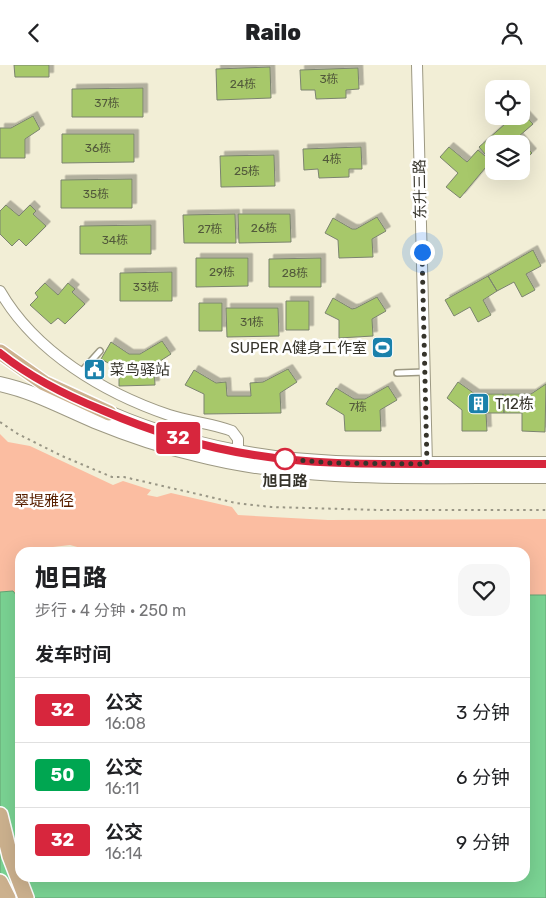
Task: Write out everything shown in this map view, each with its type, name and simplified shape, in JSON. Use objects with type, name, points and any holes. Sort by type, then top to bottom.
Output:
[{"type":"main road","points":[[0,353],[44,383],[103,418],[238,452],[322,462],[546,464]]},
{"type":"main road","points":[[0,384],[103,418],[195,454],[244,464],[290,471],[366,475],[546,475]]},
{"type":"main road","points":[[0,815],[15,870]]},
{"type":"main road","points":[[0,882],[8,898]]},
{"type":"main road","points":[[20,882],[26,898]]},
{"type":"street","name":"东升三路","points":[[417,65],[427,464]]},
{"type":"street","points":[[0,291],[16,315],[39,341],[58,357],[127,397],[161,412],[180,419],[232,431],[238,439],[238,452]]},
{"type":"lane","points":[[81,372],[100,351]]},
{"type":"lane","points":[[397,373],[425,372]]},
{"type":"path","points":[[0,422],[18,434],[62,456],[112,477],[124,477],[236,503],[271,507],[379,510],[546,510]]},
{"type":"green space","name":"翠堤雅径","points":[[0,434],[8,442],[30,446],[113,485],[123,481],[151,490],[147,495],[157,497],[171,493],[232,507],[238,515],[328,520],[546,519],[546,595],[530,595],[530,547],[77,547],[70,545],[15,547],[15,594],[13,591],[0,592]]},
{"type":"shaded area","points":[[13,591],[15,594],[15,882],[530,882],[530,595],[546,595],[546,898],[0,898],[0,592]]},
{"type":"building","points":[[14,65],[49,65],[49,77],[15,77]]},
{"type":"building","points":[[270,67],[271,98],[217,100],[216,69]]},
{"type":"building","points":[[358,68],[359,89],[346,90],[346,98],[316,99],[315,90],[301,90],[300,70]]},
{"type":"building","points":[[143,88],[143,117],[72,117],[72,89]]},
{"type":"building","points":[[33,116],[40,129],[25,139],[25,158],[0,158],[0,128],[11,128]]},
{"type":"building","points":[[530,121],[533,124],[520,135],[493,135],[504,125],[530,125]]},
{"type":"building","points":[[62,134],[134,134],[134,162],[62,163]]},
{"type":"building","points":[[485,142],[485,154],[479,147]]},
{"type":"building","points":[[361,147],[362,169],[349,169],[349,177],[319,178],[318,169],[304,170],[303,149]]},
{"type":"building","points":[[449,147],[467,162],[478,150],[485,156],[485,168],[460,198],[446,187],[458,173],[440,157]]},
{"type":"building","points":[[274,155],[275,186],[221,187],[220,156]]},
{"type":"building","points":[[132,179],[132,208],[61,208],[61,180]]},
{"type":"building","points":[[6,205],[19,216],[30,205],[36,211],[33,214],[46,226],[26,246],[19,239],[12,246],[0,234],[0,211]]},
{"type":"building","points":[[235,214],[236,243],[184,243],[183,215]]},
{"type":"building","points":[[238,214],[290,214],[291,242],[239,243]]},
{"type":"building","points":[[377,217],[386,231],[372,239],[373,257],[339,258],[338,240],[325,233],[333,218],[352,229],[356,229]]},
{"type":"building","points":[[151,225],[151,254],[80,254],[80,226]]},
{"type":"building","points":[[533,250],[541,266],[526,274],[535,290],[522,297],[514,282],[497,291],[488,276]]},
{"type":"building","points":[[196,258],[248,258],[248,286],[196,287]]},
{"type":"building","points":[[321,258],[321,287],[269,287],[269,259]]},
{"type":"building","points":[[172,272],[172,301],[120,301],[120,273]]},
{"type":"building","points":[[488,276],[497,291],[483,300],[491,315],[478,322],[470,307],[454,316],[445,300]]},
{"type":"building","points":[[45,283],[58,295],[68,283],[75,289],[72,292],[85,304],[65,324],[58,318],[51,324],[30,305],[38,297],[35,293]]},
{"type":"building","points":[[377,297],[386,311],[372,319],[373,336],[339,338],[339,320],[325,313],[333,298],[352,309]]},
{"type":"building","points":[[286,301],[309,301],[309,330],[286,330]]},
{"type":"building","points":[[199,303],[222,303],[222,331],[199,331]]},
{"type":"building","points":[[226,308],[278,308],[279,336],[227,337]]},
{"type":"building","points":[[162,341],[171,354],[154,365],[155,385],[119,386],[119,369],[101,359],[111,342],[129,354],[140,354]]},
{"type":"building","points":[[288,369],[297,382],[280,393],[281,413],[204,414],[204,394],[185,385],[194,370],[216,383],[226,382],[227,396],[251,396],[250,383],[263,382]]},
{"type":"building","name":"T12栋","points":[[458,382],[475,394],[503,394],[504,413],[486,413],[487,431],[462,431],[462,410],[447,398]]},
{"type":"building","points":[[546,384],[545,432],[522,431],[522,413],[504,413],[503,394],[531,394]]},
{"type":"building","points":[[388,386],[397,400],[380,410],[381,431],[345,431],[344,415],[326,404],[336,388],[354,399],[365,399]]},
{"type":"bus line","name":"32","points":[[0,353],[44,383],[74,399],[122,419],[212,447],[253,455],[331,463],[546,464]]},
{"type":"place","name":"SUPER A健身工作室","points":[[383,348]]},
{"type":"place","name":"菜鸟驿站","points":[[94,370]]},
{"type":"place","name":"T12栋","points":[[479,404]]},
{"type":"place","name":"旭日路","points":[[285,459]]},
{"type":"route","points":[[285,459],[331,463],[427,464],[422,252]]}]
